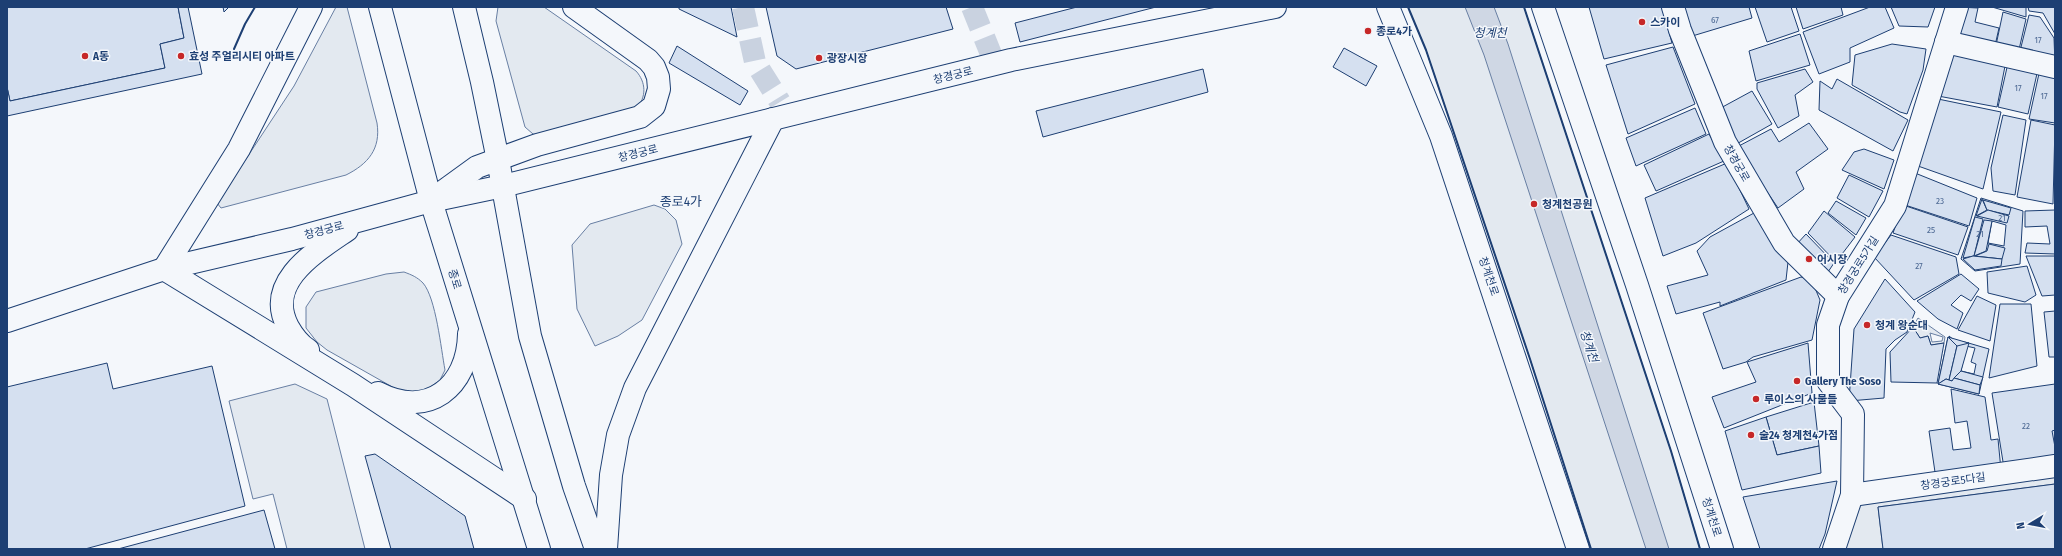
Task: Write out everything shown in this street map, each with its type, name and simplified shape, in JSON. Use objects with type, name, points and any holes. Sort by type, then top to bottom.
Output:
[{"type":"main road","points":[[311,7],[239,149],[164,269],[353,385],[525,499]]},
{"type":"main road","name":"종로","points":[[380,7],[431,201],[469,327],[525,499],[539,549]]},
{"type":"main road","points":[[464,7],[482,82],[498,160],[530,336],[574,486],[596,549]]},
{"type":"main road","points":[[476,7],[474,16],[482,82]]},
{"type":"main road","points":[[431,201],[477,167],[537,145],[640,117],[656,102],[659,89],[658,77],[654,67],[648,60],[574,7]]},
{"type":"main road","name":"창경궁로","points":[[7,321],[164,269],[360,221],[431,201],[503,186],[1011,60],[1275,7]]},
{"type":"main road","name":"청계천로","points":[[1388,7],[1441,136],[1578,549]]},
{"type":"main road","name":"청계천로","points":[[1543,7],[1639,293],[1722,549]]},
{"type":"main road","name":"창경궁로","points":[[1673,7],[1680,30],[1725,142],[1784,243],[1838,296]]},
{"type":"main road","name":"창경궁로5가길","points":[[1834,549],[1852,496],[1854,414],[1828,381],[1828,325],[1838,296],[1895,206],[1957,7]]},
{"type":"main road","points":[[1946,42],[2055,67]]},
{"type":"main road","points":[[606,549],[610,475],[618,435],[635,388],[773,119]]},
{"type":"main road","points":[[360,221],[322,247],[289,277],[282,300],[284,319],[294,337],[303,347],[381,395],[410,403],[428,400],[445,392],[458,378],[466,363],[469,346],[469,327]]},
{"type":"main road","name":"창경궁로5다길","points":[[1852,496],[2055,466]]},
{"type":"shaded area","points":[[336,7],[347,7],[377,123],[377,141],[371,155],[361,166],[346,175],[221,208],[217,203],[294,86]]},
{"type":"shaded area","points":[[498,7],[544,7],[636,71],[642,80],[644,90],[640,104],[636,109],[538,135],[533,134],[525,127],[496,21]]},
{"type":"shaded area","name":"청계천공원","points":[[1408,7],[1524,7],[1671,451],[1700,549],[1591,549],[1530,359],[1426,50]]},
{"type":"shaded area","points":[[654,205],[665,209],[676,220],[682,244],[642,320],[618,336],[595,346],[577,309],[572,245],[590,224]]},
{"type":"shaded area","points":[[404,272],[419,279],[428,290],[435,312],[445,370],[440,380],[426,390],[403,393],[327,350],[317,342],[306,328],[306,307],[316,292],[386,274]]},
{"type":"shaded area","points":[[1918,318],[1945,337],[1944,343],[1931,345],[1928,336],[1920,338],[1913,327]],"holes":[[[1930,333],[1943,337],[1942,341],[1932,342]]]},
{"type":"shaded area","points":[[295,384],[327,399],[365,549],[287,549],[273,494],[253,499],[229,401]]},
{"type":"shaded area","points":[[2055,475],[2055,484],[1878,507],[1883,549],[1843,549],[1858,505]]},
{"type":"water","name":"청계천","points":[[1465,7],[1494,7],[1508,44],[1669,549],[1646,549],[1484,55]]},
{"type":"building","name":"A동","points":[[7,7],[178,7],[184,38],[160,44],[165,68],[10,101],[7,87]]},
{"type":"building","name":"효성 주얼리시티 아파트","points":[[178,7],[188,7],[202,74],[7,116],[7,87],[10,101],[165,68],[160,44],[184,38]]},
{"type":"building","points":[[223,7],[229,7],[224,12]]},
{"type":"building","points":[[679,7],[731,7],[737,37],[679,9]]},
{"type":"building","name":"광장시장","points":[[766,7],[946,7],[953,29],[796,69],[777,56]]},
{"type":"building","points":[[1077,7],[1156,7],[1020,42],[1015,23]]},
{"type":"building","points":[[1589,7],[1662,7],[1672,43],[1604,59]]},
{"type":"building","points":[[1681,7],[1749,7],[1752,18],[1689,37]]},
{"type":"building","points":[[1755,7],[1791,7],[1799,31],[1767,42]]},
{"type":"building","points":[[1796,7],[1841,7],[1843,15],[1803,29]]},
{"type":"building","points":[[1870,7],[1885,7],[1894,28],[1850,48],[1850,62],[1819,74],[1803,32]]},
{"type":"building","points":[[1891,7],[1935,7],[1928,27],[1899,26]]},
{"type":"building","points":[[1959,7],[1978,8],[1975,22],[1999,28],[1994,50],[1952,40]]},
{"type":"building","points":[[1992,7],[2026,7],[2026,17]]},
{"type":"building","points":[[2028,7],[2055,7],[2055,34],[2043,13],[2029,11]]},
{"type":"building","points":[[2003,12],[2026,19],[2018,54],[1995,50]]},
{"type":"building","points":[[2029,15],[2040,17],[2054,38],[2055,64],[2019,55]]},
{"type":"building","points":[[1800,34],[1810,65],[1756,81],[1749,51]]},
{"type":"building","points":[[1892,44],[1926,49],[1923,70],[1907,114],[1900,112],[1852,85],[1855,55]]},
{"type":"building","points":[[1948,45],[2006,61],[1997,107],[1938,96]]},
{"type":"building","points":[[677,46],[748,91],[740,105],[669,63]]},
{"type":"building","points":[[1673,47],[1695,104],[1628,134],[1606,65]]},
{"type":"building","points":[[1344,48],[1377,66],[1366,86],[1333,67]]},
{"type":"building","points":[[2008,63],[2038,69],[2028,114],[1998,107]]},
{"type":"building","points":[[1203,69],[1208,92],[1043,137],[1036,111]]},
{"type":"building","points":[[1805,69],[1813,82],[1795,95],[1799,116],[1778,128],[1757,89],[1757,83]]},
{"type":"building","points":[[2040,69],[2055,74],[2055,123],[2029,119]]},
{"type":"building","points":[[1837,79],[1908,120],[1893,151],[1819,110],[1820,81],[1832,89]]},
{"type":"building","points":[[1752,91],[1772,124],[1733,146],[1717,110]]},
{"type":"building","points":[[1938,99],[2001,112],[1983,189],[1918,166]]},
{"type":"building","points":[[1695,108],[1706,134],[1636,166],[1626,138]]},
{"type":"building","points":[[2003,115],[2026,120],[2015,195],[1993,191],[1991,168]]},
{"type":"building","points":[[2031,120],[2055,125],[2053,204],[2017,197]]},
{"type":"building","points":[[1809,123],[1828,149],[1796,172],[1804,189],[1778,208],[1737,147],[1771,129],[1779,142]]},
{"type":"building","points":[[1709,134],[1724,161],[1656,191],[1644,165]]},
{"type":"building","points":[[1864,149],[1894,160],[1884,189],[1842,170],[1854,152]]},
{"type":"building","points":[[1727,163],[1749,209],[1696,243],[1663,256],[1645,198]]},
{"type":"building","points":[[1915,173],[1977,198],[1969,226],[1902,204]]},
{"type":"building","points":[[1849,175],[1883,191],[1869,217],[1837,198]]},
{"type":"building","points":[[1981,198],[2023,211],[2020,264],[1975,271],[1961,259]],"holes":[[[1992,221],[2006,225],[2004,246],[1988,243]]]},
{"type":"building","points":[[1982,199],[1987,210],[1976,216]]},
{"type":"building","points":[[1983,200],[2011,208],[2009,215],[1987,210]]},
{"type":"building","points":[[1836,201],[1866,218],[1856,235],[1828,213]]},
{"type":"building","points":[[1903,205],[1968,227],[1958,255],[1893,233]]},
{"type":"building","points":[[1988,210],[2009,216],[2007,223],[1977,216]]},
{"type":"building","points":[[2055,210],[2055,254],[2025,253],[2027,243],[2050,244],[2047,226],[2025,227],[2025,211]]},
{"type":"building","points":[[1824,211],[1855,237],[1836,262],[1808,233]]},
{"type":"building","points":[[1754,213],[1788,262],[1786,280],[1720,306],[1720,302],[1676,314],[1667,286],[1708,275],[1697,251],[1710,237]]},
{"type":"building","points":[[1975,217],[1983,219],[1974,256],[1963,258]]},
{"type":"building","points":[[1984,220],[1992,221],[1986,251],[1974,256]]},
{"type":"building","points":[[1806,234],[1834,263],[1828,272],[1796,245]]},
{"type":"building","points":[[1891,235],[1956,257],[1959,274],[1914,300],[1874,257]]},
{"type":"building","points":[[1989,244],[2005,248],[2002,259],[1975,256],[1987,251]]},
{"type":"building","points":[[1973,256],[2002,259],[2001,266],[1975,270],[1963,259]]},
{"type":"building","points":[[2026,256],[2055,256],[2055,295],[2042,296]]},
{"type":"building","points":[[2027,266],[2036,295],[2025,302],[1988,293],[1987,272]]},
{"type":"building","points":[[1961,274],[1979,289],[1971,301],[1961,295],[1951,305],[1963,313],[1957,329],[1938,319],[1917,301]]},
{"type":"building","points":[[1801,277],[1807,279],[1815,288],[1820,300],[1812,340],[1753,357],[1746,362],[1723,369],[1703,313]]},
{"type":"building","points":[[1885,279],[1915,312],[1907,332],[1895,340],[1886,349],[1884,398],[1849,401],[1854,329]]},
{"type":"building","points":[[1977,296],[1996,305],[1990,341],[1958,330]]},
{"type":"building","points":[[2000,304],[2031,304],[2037,366],[1989,378]]},
{"type":"building","points":[[2055,311],[2055,357],[2049,357],[2044,312]]},
{"type":"building","points":[[1913,327],[1920,338],[1928,336],[1931,345],[1944,343],[1937,383],[1891,382],[1890,352]]},
{"type":"building","points":[[1949,336],[1954,340],[1969,343],[1957,346],[1953,344]]},
{"type":"building","points":[[1948,337],[1989,349],[1979,394],[1938,384]],"holes":[[[1966,346],[1975,348],[1971,362],[1976,364],[1974,374],[1961,371]]]},
{"type":"building","points":[[1948,337],[1957,346],[1949,380],[1946,379],[1938,384]]},
{"type":"building","points":[[1808,343],[1812,393],[1724,428],[1712,397],[1756,382],[1747,362]]},
{"type":"building","points":[[1969,343],[1961,371],[1952,381],[1949,380],[1957,346]]},
{"type":"building","points":[[107,363],[113,389],[212,366],[245,506],[85,549],[7,549],[7,387]]},
{"type":"building","points":[[1961,371],[1983,377],[1980,385],[1954,378]]},
{"type":"building","points":[[1954,378],[1980,385],[1979,394],[1938,384],[1946,379],[1952,381]]},
{"type":"building","points":[[2055,384],[2055,459],[2004,468],[1992,393]]},
{"type":"building","points":[[1951,389],[1985,397],[1991,440],[1998,439],[2001,470],[1936,479],[1929,431],[1950,428],[1953,450],[1971,448],[1967,421],[1955,423]]},
{"type":"building","points":[[1814,402],[1819,446],[1777,455],[1766,417]]},
{"type":"building","points":[[1766,417],[1777,455],[1819,446],[1821,473],[1742,490],[1725,431]]},
{"type":"building","points":[[2055,430],[2055,447],[2052,431]]},
{"type":"building","points":[[375,454],[465,516],[474,549],[391,549],[365,456]]},
{"type":"building","points":[[1837,481],[1825,534],[1819,549],[1760,549],[1743,497]]},
{"type":"building","points":[[2055,484],[2055,549],[1883,549],[1878,507]]},
{"type":"building","points":[[264,510],[275,549],[118,549]]},
{"type":"tunnel","points":[[743,7],[755,62],[780,102]]},
{"type":"tunnel","points":[[972,7],[995,64]]},
{"type":"wall","points":[[234,49],[245,24],[255,7]]},
{"type":"wall","points":[[1408,7],[1426,50],[1530,359],[1591,549]]},
{"type":"wall","points":[[1524,7],[1671,451],[1700,549]]},
{"type":"place","name":"스카이","points":[[1642,22]]},
{"type":"place","name":"종로4가","points":[[1368,31]]},
{"type":"place","name":"A동","points":[[85,56]]},
{"type":"place","name":"효성 주얼리시티 아파트","points":[[181,56]]},
{"type":"place","name":"광장시장","points":[[819,58]]},
{"type":"place","name":"청계천공원","points":[[1534,204]]},
{"type":"place","name":"어시장","points":[[1809,259]]},
{"type":"place","name":"청계 왕순대","points":[[1867,325]]},
{"type":"place","name":"Gallery The Soso","points":[[1797,381]]},
{"type":"place","name":"루이스의 사물들","points":[[1756,399]]},
{"type":"place","name":"술24 청계천4가점","points":[[1751,435]]},
{"type":"district","name":"종로4가","points":[[681,201]]}]
